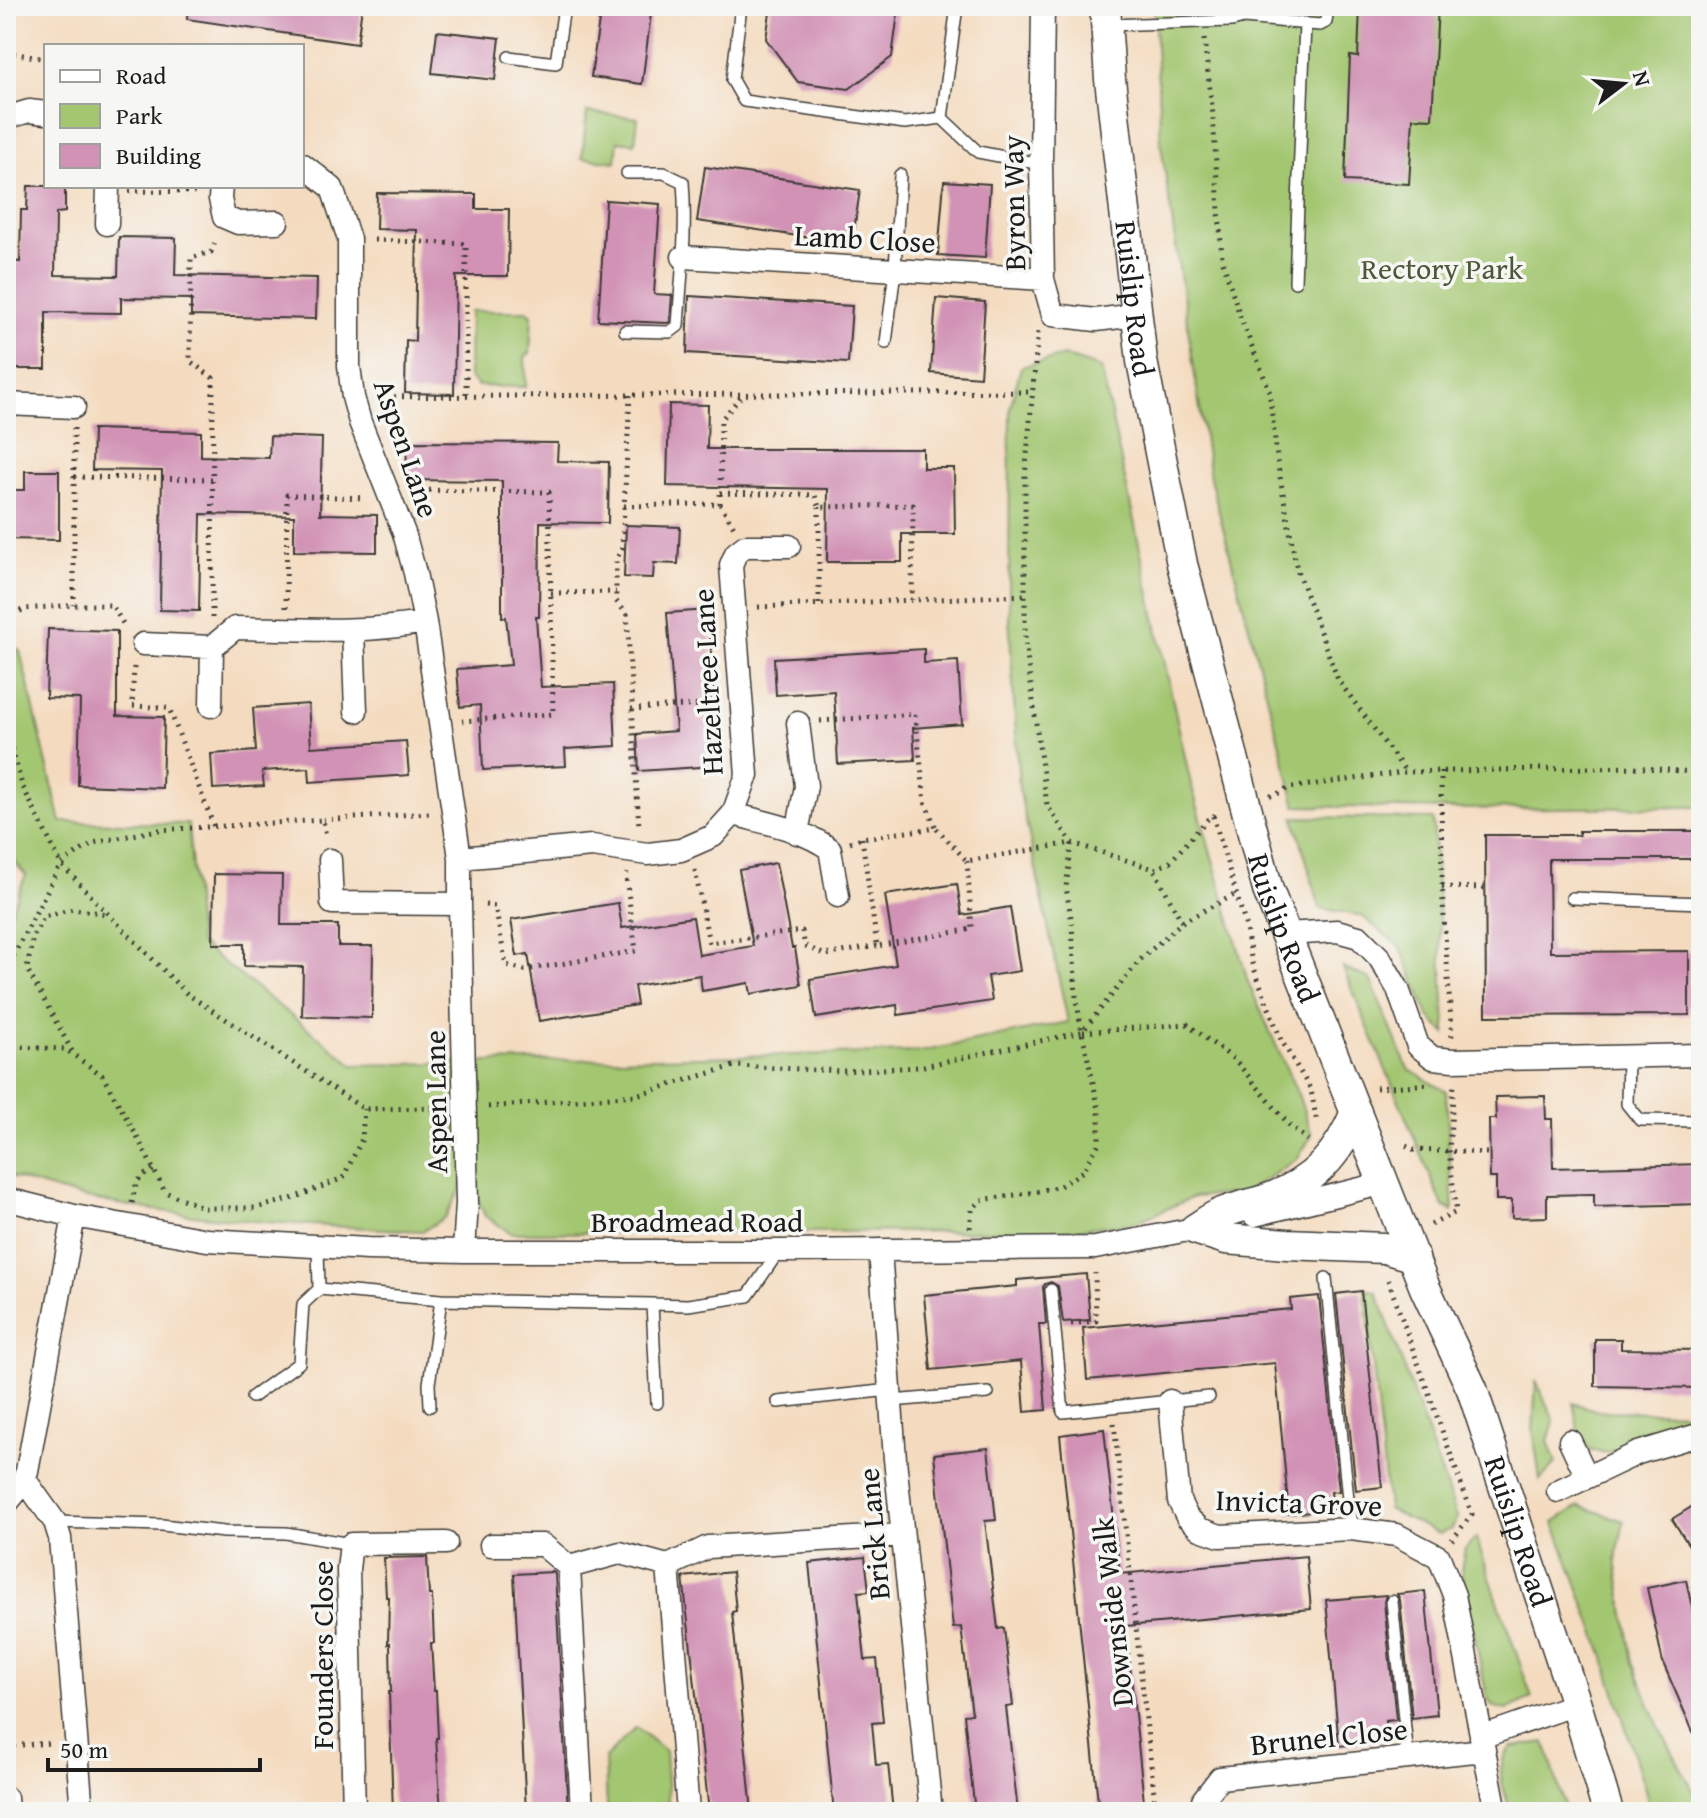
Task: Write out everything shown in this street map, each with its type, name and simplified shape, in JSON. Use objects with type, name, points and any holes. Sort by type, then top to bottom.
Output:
[{"type":"main road","name":"Ruislip Road","points":[[1106,16],[1110,79],[1142,361],[1182,564],[1268,890],[1425,1288],[1472,1389],[1576,1704],[1608,1812]]},
{"type":"main road","points":[[1195,1229],[1220,1214],[1273,1197],[1304,1181],[1323,1166],[1346,1137],[1352,1101]]},
{"type":"main road","points":[[1195,1229],[1226,1239],[1410,1247]]},
{"type":"street","name":"Byron Way","points":[[1043,6],[1043,279],[1053,315],[1096,320],[1136,315]]},
{"type":"street","points":[[6,118],[29,111],[44,113]]},
{"type":"street","name":"Aspen Lane","points":[[304,166],[332,188],[349,239],[349,366],[353,397],[404,533],[425,622],[460,858],[467,1203],[464,1251]]},
{"type":"street","points":[[107,224],[108,188]]},
{"type":"street","points":[[220,189],[224,217],[238,223],[277,222]]},
{"type":"street","name":"Lamb Close","points":[[683,257],[1043,279]]},
{"type":"street","points":[[6,404],[74,407]]},
{"type":"street","name":"Hazeltree Lane","points":[[460,858],[592,846],[648,854],[681,850],[713,836],[733,814],[747,775],[731,565],[736,553],[745,546],[789,546]]},
{"type":"street","points":[[135,647],[212,647],[235,628],[353,630],[425,622]]},
{"type":"street","points":[[353,630],[356,711]]},
{"type":"street","points":[[211,706],[212,647]]},
{"type":"street","points":[[797,833],[806,786],[798,723]]},
{"type":"street","name":"Hazeltree Lane","points":[[733,814],[797,833],[830,849]]},
{"type":"street","points":[[830,849],[838,896]]},
{"type":"street","points":[[330,860],[332,903],[460,904]]},
{"type":"street","points":[[1285,934],[1337,931],[1359,937],[1379,957],[1398,989],[1418,1046],[1454,1071],[1628,1056],[1701,1055]]},
{"type":"street","name":"Broadmead Road","points":[[6,1199],[74,1216],[207,1240],[318,1246],[464,1251],[1095,1248],[1195,1229],[1385,1183]]},
{"type":"street","points":[[6,1504],[25,1480],[74,1216]]},
{"type":"street","name":"Brick Lane","points":[[880,1250],[902,1535],[931,1812]]},
{"type":"street","name":"Invicta Grove","points":[[1170,1401],[1179,1501],[1187,1517],[1200,1529],[1220,1536],[1351,1529],[1397,1535],[1439,1557]]},
{"type":"street","points":[[1558,1491],[1638,1453],[1701,1434]]},
{"type":"street","points":[[1570,1441],[1587,1477]]},
{"type":"street","points":[[25,1480],[55,1522],[60,1538],[82,1812]]},
{"type":"street","points":[[569,1567],[620,1553],[668,1566],[708,1547],[902,1535]]},
{"type":"street","name":"Founders Close","points":[[354,1812],[348,1569],[351,1544],[446,1543]]},
{"type":"street","points":[[491,1545],[543,1545],[569,1567],[582,1812]]},
{"type":"street","points":[[1439,1557],[1454,1595],[1496,1812]]},
{"type":"street","points":[[668,1566],[688,1812]]},
{"type":"street","points":[[1482,1744],[1576,1704]]},
{"type":"street","name":"Brunel Close","points":[[1205,1812],[1203,1800],[1220,1778],[1408,1758],[1482,1744]]},
{"type":"street","points":[[6,1798],[7,1812]]},
{"type":"lane","points":[[509,57],[556,63],[564,6]]},
{"type":"lane","points":[[741,6],[732,80],[744,101],[905,123],[942,118]]},
{"type":"lane","points":[[942,118],[957,6]]},
{"type":"lane","points":[[1244,18],[1257,6]]},
{"type":"lane","points":[[1106,16],[1202,21],[1244,18],[1320,25],[1326,22],[1328,6]]},
{"type":"lane","points":[[1295,282],[1305,23]]},
{"type":"lane","points":[[942,118],[978,152],[1041,164]]},
{"type":"lane","points":[[625,331],[670,332],[678,326],[683,257],[683,182],[664,173],[627,173]]},
{"type":"lane","points":[[886,343],[895,270],[900,175]]},
{"type":"lane","points":[[1572,898],[1701,903]]},
{"type":"lane","points":[[1628,1056],[1627,1104],[1640,1120],[1701,1121]]},
{"type":"lane","points":[[252,1397],[299,1363],[303,1304],[319,1289],[318,1246]]},
{"type":"lane","points":[[319,1289],[441,1300],[688,1305],[748,1296],[779,1251]]},
{"type":"lane","points":[[1326,1278],[1351,1529]]},
{"type":"lane","points":[[1051,1290],[1063,1412],[1209,1397]]},
{"type":"lane","points":[[430,1406],[429,1384],[441,1300]]},
{"type":"lane","points":[[652,1304],[657,1403]]},
{"type":"lane","points":[[778,1402],[988,1393]]},
{"type":"lane","points":[[55,1522],[286,1533],[351,1544]]},
{"type":"lane","points":[[1392,1601],[1408,1758]]},
{"type":"path","points":[[1202,21],[1213,115],[1222,259],[1241,319],[1269,389],[1278,466],[1297,570],[1338,680],[1406,772]]},
{"type":"path","points":[[6,52],[44,59]]},
{"type":"path","points":[[108,188],[220,189]]},
{"type":"path","points":[[212,647],[213,378],[190,361],[191,258],[211,252],[224,217]]},
{"type":"path","points":[[349,239],[466,244],[466,396]]},
{"type":"path","points":[[971,1249],[972,1210],[981,1200],[1060,1186],[1083,1171],[1099,1143],[1099,1110],[1076,997],[1072,924],[1066,887],[1072,843],[1047,805],[1025,641],[1025,477],[1043,279]]},
{"type":"path","points":[[353,397],[1033,392]]},
{"type":"path","points":[[624,506],[720,504],[721,420],[743,394]]},
{"type":"path","points":[[460,904],[495,906],[506,965],[525,970],[636,951],[626,877],[636,852],[640,825],[627,614],[616,601],[616,561],[622,547],[630,395]]},
{"type":"path","points":[[74,407],[74,605]]},
{"type":"path","points":[[74,477],[212,479]]},
{"type":"path","points":[[286,629],[287,495],[376,499],[417,489],[549,492],[553,714],[440,723]]},
{"type":"path","points":[[720,493],[815,495],[819,507],[819,604]]},
{"type":"path","points":[[819,507],[913,505],[912,600]]},
{"type":"path","points":[[551,593],[616,592]]},
{"type":"path","points":[[734,608],[1025,595]]},
{"type":"path","points":[[6,619],[24,609],[112,605],[135,647],[132,706],[169,708],[214,827]]},
{"type":"path","points":[[631,709],[741,703]]},
{"type":"path","points":[[691,846],[709,943],[802,931],[805,946],[825,955],[972,929],[967,861],[936,828],[925,802],[915,714],[798,723]]},
{"type":"path","points":[[6,726],[22,785],[61,864],[187,994],[364,1109],[495,1107],[636,1095],[734,1066],[843,1071],[919,1067],[1082,1032],[1187,1024],[1235,1060],[1290,1126],[1312,1143],[1317,1119],[1311,1090],[1281,1040],[1267,1007],[1252,963],[1245,923],[1213,816]]},
{"type":"path","points":[[1282,792],[1288,788],[1406,772],[1635,767],[1701,773]]},
{"type":"path","points":[[1410,1247],[1456,1212],[1449,1150],[1454,1071],[1442,887],[1441,771]]},
{"type":"path","points":[[967,861],[1072,843],[1154,869],[1170,862],[1207,820],[1226,809]]},
{"type":"path","points":[[6,970],[61,864],[93,843],[158,830],[453,811]]},
{"type":"path","points":[[323,820],[330,860]]},
{"type":"path","points":[[830,849],[862,838],[936,828]]},
{"type":"path","points":[[862,838],[877,946]]},
{"type":"path","points":[[1154,869],[1182,922]]},
{"type":"path","points":[[1442,887],[1485,888]]},
{"type":"path","points":[[1082,1032],[1140,960],[1182,922],[1236,894]]},
{"type":"path","points":[[74,1055],[27,969],[33,936],[44,917],[73,909],[108,914]]},
{"type":"path","points":[[6,1049],[65,1049],[102,1075],[165,1192],[205,1208],[256,1208],[291,1199],[343,1178],[362,1139],[364,1109]]},
{"type":"path","points":[[1352,1101],[1454,1071]]},
{"type":"path","points":[[1406,1146],[1414,1150],[1490,1153]]},
{"type":"path","points":[[128,1226],[136,1186],[142,1175],[154,1170]]},
{"type":"path","points":[[1054,1327],[1096,1321],[1095,1248]]},
{"type":"path","points":[[1386,1276],[1472,1514],[1439,1557]]},
{"type":"path","name":"Downside Walk","points":[[1113,1407],[1156,1812]]},
{"type":"path","points":[[6,1746],[76,1742]]},
{"type":"green space","name":"Rectory Park","points":[[1154,6],[1701,6],[1701,807],[1449,809],[1296,806],[1210,478],[1161,145]]},
{"type":"green space","points":[[587,112],[638,118],[635,143],[618,141],[616,162],[582,158]]},
{"type":"green space","points":[[470,311],[527,311],[532,315],[530,353],[525,357],[526,387],[478,386],[469,377]]},
{"type":"green space","points":[[1064,356],[1101,368],[1190,780],[1248,982],[1299,1097],[1312,1135],[1297,1159],[1245,1193],[1194,1197],[1134,1223],[1058,1231],[511,1233],[485,1216],[468,1176],[445,1217],[423,1231],[336,1227],[163,1211],[77,1196],[6,1175],[6,923],[26,875],[6,852],[6,640],[20,651],[61,822],[188,824],[199,943],[354,1065],[920,1052],[1068,1022],[1019,788],[1009,616],[1010,408],[1021,367]]},
{"type":"green space","points":[[1294,817],[1433,819],[1446,1034],[1429,1017],[1401,948],[1362,916],[1320,908]]},
{"type":"green space","points":[[1343,968],[1370,979],[1408,1069],[1446,1091],[1453,1211],[1443,1206]]},
{"type":"green space","points":[[1365,1288],[1377,1292],[1457,1517],[1452,1529],[1439,1534],[1388,1509]]},
{"type":"green space","points":[[1536,1381],[1554,1421],[1548,1441],[1556,1463],[1540,1480],[1533,1429]]},
{"type":"green space","points":[[1573,1403],[1598,1411],[1701,1413],[1701,1420],[1656,1432],[1607,1453],[1588,1449],[1578,1429]]},
{"type":"green space","points":[[1579,1506],[1624,1521],[1616,1561],[1633,1662],[1658,1725],[1701,1805],[1701,1812],[1652,1812],[1603,1654],[1554,1522]]},
{"type":"green space","points":[[1476,1538],[1532,1698],[1506,1710],[1492,1706],[1487,1697],[1461,1569],[1465,1549]]},
{"type":"green space","points":[[636,1727],[665,1751],[669,1812],[607,1812],[605,1758]]},
{"type":"green space","points":[[1545,1742],[1566,1812],[1511,1812],[1501,1778],[1502,1763],[1511,1747]]},
{"type":"building","points":[[188,6],[362,6],[357,44],[187,19]]},
{"type":"building","points":[[601,6],[652,6],[642,84],[591,77]]},
{"type":"building","points":[[771,6],[899,6],[892,57],[849,89],[798,82],[766,39]]},
{"type":"building","points":[[1360,6],[1438,6],[1432,119],[1413,118],[1409,184],[1345,181],[1350,56],[1358,57]]},
{"type":"building","points":[[437,31],[500,38],[495,80],[432,73]]},
{"type":"building","points":[[705,167],[860,190],[852,244],[697,221]]},
{"type":"building","points":[[944,181],[990,184],[985,258],[938,255]]},
{"type":"building","points":[[28,186],[65,188],[65,212],[56,213],[55,275],[118,276],[119,237],[176,238],[175,275],[317,278],[316,319],[191,316],[191,299],[121,298],[121,313],[46,312],[46,369],[12,369],[12,261],[20,262],[21,210],[27,210]]},
{"type":"building","points":[[377,193],[476,194],[476,209],[509,209],[508,276],[456,276],[454,394],[405,393],[406,340],[415,341],[417,230],[376,229]]},
{"type":"building","points":[[606,200],[660,204],[654,294],[672,295],[670,322],[598,320]]},
{"type":"building","points":[[689,296],[852,306],[848,363],[687,353]]},
{"type":"building","points":[[936,298],[985,302],[980,377],[931,373]]},
{"type":"building","points":[[669,404],[708,405],[707,449],[923,449],[923,468],[954,468],[955,534],[902,534],[902,562],[827,562],[828,489],[667,486]]},
{"type":"building","points":[[93,429],[201,432],[201,456],[269,458],[270,436],[322,438],[320,514],[377,515],[377,552],[294,551],[294,516],[201,514],[199,611],[160,610],[162,471],[92,470]]},
{"type":"building","points":[[407,442],[558,443],[557,461],[609,462],[608,523],[540,522],[539,617],[536,617],[541,687],[613,684],[616,746],[565,749],[566,766],[483,770],[480,705],[460,707],[457,669],[511,665],[506,617],[502,617],[502,481],[406,480]]},
{"type":"building","points":[[25,471],[59,471],[59,540],[6,539],[6,490],[25,490]]},
{"type":"building","points":[[626,525],[680,527],[678,564],[654,563],[653,578],[624,577]]},
{"type":"building","points":[[708,610],[715,766],[639,771],[637,734],[676,731],[667,613]]},
{"type":"building","points":[[48,629],[117,631],[117,716],[164,717],[162,788],[78,785],[80,699],[46,698]]},
{"type":"building","points":[[924,649],[924,663],[958,661],[962,724],[913,728],[915,760],[838,764],[834,691],[776,695],[774,658]]},
{"type":"building","points":[[308,704],[311,747],[406,741],[409,775],[310,782],[309,768],[262,771],[264,786],[213,789],[211,754],[256,751],[253,708]]},
{"type":"building","points":[[1579,831],[1701,831],[1701,859],[1549,859],[1550,952],[1689,951],[1689,1015],[1486,1016],[1485,835],[1579,835]]},
{"type":"building","points":[[776,863],[801,985],[751,994],[749,983],[702,991],[700,975],[634,986],[637,1005],[539,1021],[528,954],[517,956],[511,920],[618,903],[622,928],[693,917],[699,955],[753,946],[739,870]]},
{"type":"building","points":[[214,874],[282,875],[281,925],[338,925],[338,946],[373,946],[372,1018],[302,1016],[303,967],[244,966],[244,944],[213,944]]},
{"type":"building","points":[[957,884],[962,915],[1010,907],[1020,971],[988,976],[992,1001],[898,1015],[897,1005],[816,1018],[810,979],[896,965],[885,895]]},
{"type":"building","points":[[1545,1096],[1546,1119],[1552,1119],[1553,1168],[1701,1164],[1701,1204],[1594,1207],[1594,1194],[1547,1195],[1547,1217],[1512,1218],[1512,1200],[1496,1200],[1496,1178],[1490,1178],[1489,1119],[1496,1119],[1495,1097]]},
{"type":"building","points":[[1086,1274],[1090,1320],[1063,1322],[1058,1286],[1051,1282],[1043,1287],[1046,1324],[1039,1324],[1046,1410],[1025,1412],[1021,1361],[931,1370],[924,1295],[1017,1286],[1017,1280]]},
{"type":"building","points":[[1361,1291],[1382,1487],[1356,1490],[1336,1294]]},
{"type":"building","points":[[1319,1296],[1339,1491],[1331,1492],[1333,1510],[1289,1514],[1275,1363],[1087,1380],[1083,1328],[1291,1309],[1290,1299]]},
{"type":"building","points":[[1595,1339],[1621,1339],[1621,1349],[1701,1350],[1701,1388],[1595,1386]]},
{"type":"building","points":[[1104,1429],[1120,1574],[1306,1556],[1311,1609],[1126,1626],[1145,1812],[1099,1812],[1060,1435]]},
{"type":"building","points":[[988,1448],[996,1520],[985,1521],[998,1629],[1004,1628],[1013,1706],[1006,1707],[1018,1812],[975,1812],[964,1715],[972,1714],[961,1627],[953,1628],[934,1454]]},
{"type":"building","points":[[1701,1501],[1701,1564],[1672,1519]]},
{"type":"building","points":[[427,1557],[429,1595],[432,1595],[434,1643],[431,1643],[441,1812],[393,1812],[389,1597],[386,1597],[384,1558]]},
{"type":"building","points":[[865,1557],[869,1591],[858,1592],[865,1660],[877,1659],[883,1722],[872,1723],[876,1765],[888,1764],[893,1812],[834,1812],[809,1563]]},
{"type":"building","points":[[553,1572],[568,1812],[526,1812],[514,1574]]},
{"type":"building","points":[[732,1572],[736,1611],[732,1612],[752,1812],[709,1812],[683,1577]]},
{"type":"building","points":[[1686,1580],[1701,1649],[1701,1750],[1663,1663],[1647,1588]]},
{"type":"building","points":[[1425,1591],[1437,1715],[1412,1718],[1397,1594]]},
{"type":"building","points":[[1386,1595],[1384,1602],[1396,1720],[1385,1721],[1387,1741],[1339,1746],[1326,1600]]}]
